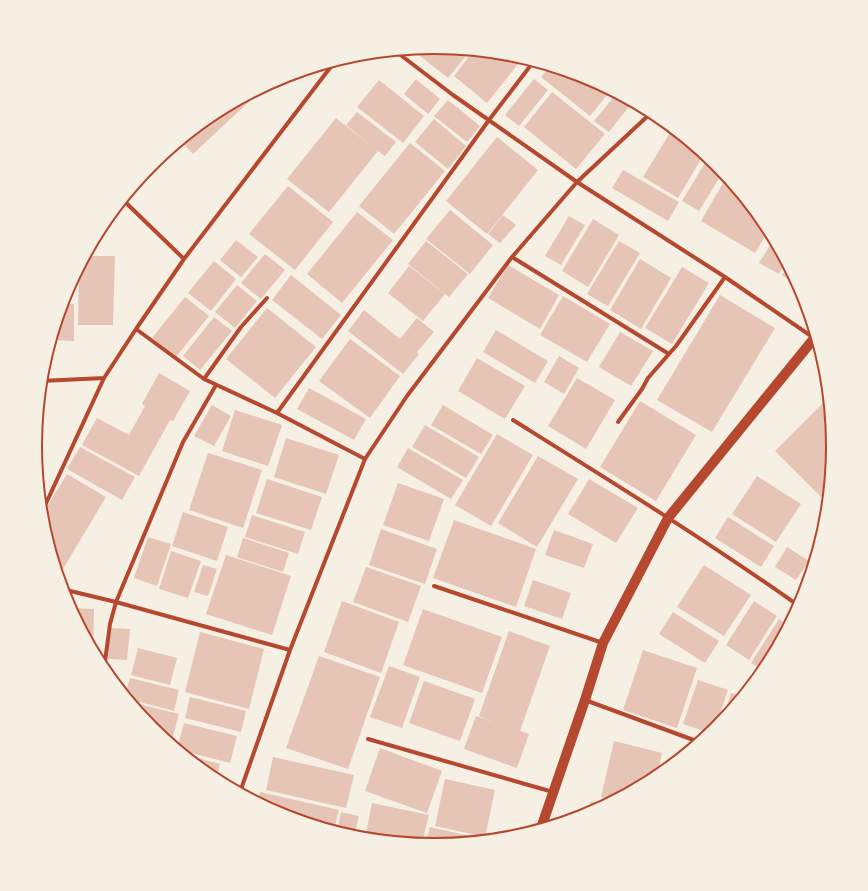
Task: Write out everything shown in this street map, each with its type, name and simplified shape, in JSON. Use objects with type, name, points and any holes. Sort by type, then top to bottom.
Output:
[{"type":"main road","points":[[543,822],[603,643],[668,518],[812,341]]},
{"type":"street","points":[[401,55],[577,182],[810,333]]},
{"type":"street","points":[[278,413],[489,120],[530,66]]},
{"type":"street","points":[[46,503],[104,378],[184,259],[330,68]]},
{"type":"street","points":[[242,787],[290,650],[365,459],[407,396],[512,257],[577,182],[647,117]]},
{"type":"street","points":[[126,203],[184,259]]},
{"type":"street","points":[[512,257],[669,354]]},
{"type":"street","points":[[618,422],[642,389],[648,378],[676,346],[725,277]]},
{"type":"street","points":[[204,379],[241,327],[266,298]]},
{"type":"street","points":[[136,329],[204,379],[278,413],[365,459]]},
{"type":"street","points":[[48,381],[104,378]]},
{"type":"street","points":[[105,659],[110,624],[116,602],[182,442],[216,385]]},
{"type":"street","points":[[513,420],[668,518],[793,602]]},
{"type":"street","points":[[434,586],[603,643]]},
{"type":"street","points":[[70,591],[116,602],[290,650]]},
{"type":"street","points":[[585,700],[692,740]]},
{"type":"street","points":[[368,739],[554,792]]},
{"type":"building","points":[[417,54],[467,55],[448,78]]},
{"type":"building","points":[[470,55],[519,63],[487,103],[454,76]]},
{"type":"building","points":[[547,70],[584,83],[608,94],[590,116],[541,77]]},
{"type":"building","points":[[416,79],[440,99],[428,114],[404,94]]},
{"type":"building","points":[[534,79],[548,90],[519,126],[505,115]]},
{"type":"building","points":[[379,80],[424,116],[403,143],[357,107]]},
{"type":"building","points":[[552,92],[605,134],[576,169],[524,127]]},
{"type":"building","points":[[613,97],[630,106],[609,132],[594,121]]},
{"type":"building","points":[[252,98],[193,154],[184,144],[216,120]]},
{"type":"building","points":[[448,100],[480,126],[467,142],[434,116]]},
{"type":"building","points":[[357,112],[396,142],[385,156],[378,151],[329,212],[287,179],[336,118],[370,145],[346,125]]},
{"type":"building","points":[[434,119],[466,146],[448,169],[415,142]]},
{"type":"building","points":[[670,133],[701,159],[678,198],[643,177]]},
{"type":"building","points":[[497,137],[538,170],[487,234],[446,201]]},
{"type":"building","points":[[410,143],[445,171],[394,234],[359,206]]},
{"type":"building","points":[[705,163],[720,177],[699,211],[682,201]]},
{"type":"building","points":[[623,170],[679,202],[668,221],[612,188]]},
{"type":"building","points":[[724,182],[745,207],[765,237],[755,253],[701,221]]},
{"type":"building","points":[[288,186],[333,222],[295,270],[249,234]]},
{"type":"building","points":[[450,210],[493,245],[470,274],[426,239]]},
{"type":"building","points":[[357,212],[393,240],[342,303],[307,274]]},
{"type":"building","points":[[503,215],[516,225],[500,243],[488,234]]},
{"type":"building","points":[[569,216],[585,225],[561,265],[545,256]]},
{"type":"building","points":[[593,219],[619,235],[588,287],[562,271]]},
{"type":"building","points":[[236,240],[258,257],[241,277],[220,260]]},
{"type":"building","points":[[426,241],[468,274],[449,297],[408,264]]},
{"type":"building","points":[[619,241],[640,253],[608,306],[587,294]]},
{"type":"building","points":[[770,245],[783,267],[779,274],[759,263]]},
{"type":"building","points":[[265,254],[285,270],[261,299],[241,283]]},
{"type":"building","points":[[91,256],[115,256],[113,325],[78,325],[79,279],[82,272]]},
{"type":"building","points":[[640,259],[671,278],[641,329],[610,310]]},
{"type":"building","points":[[214,261],[236,279],[211,311],[188,293]]},
{"type":"building","points":[[508,265],[559,295],[540,329],[488,298]]},
{"type":"building","points":[[409,266],[445,294],[423,321],[388,293]]},
{"type":"building","points":[[682,267],[709,283],[672,344],[645,328]]},
{"type":"building","points":[[785,271],[790,281],[782,275]]},
{"type":"building","points":[[291,275],[341,315],[322,339],[272,300]]},
{"type":"building","points":[[237,285],[257,301],[235,328],[215,312]]},
{"type":"building","points":[[720,295],[775,328],[712,432],[657,400]]},
{"type":"building","points":[[563,296],[610,324],[587,362],[540,335]]},
{"type":"building","points":[[185,297],[209,316],[176,357],[152,338]]},
{"type":"building","points":[[69,304],[74,304],[74,341],[56,340]]},
{"type":"building","points":[[267,308],[316,347],[275,398],[226,359]]},
{"type":"building","points":[[364,310],[400,339],[417,318],[434,332],[417,352],[419,354],[403,374],[348,331]]},
{"type":"building","points":[[214,317],[232,331],[200,370],[183,356]]},
{"type":"building","points":[[496,330],[548,361],[535,383],[483,352]]},
{"type":"building","points":[[620,332],[653,351],[631,386],[599,367]]},
{"type":"building","points":[[350,339],[400,376],[370,418],[319,381]]},
{"type":"building","points":[[559,356],[579,368],[564,394],[544,382]]},
{"type":"building","points":[[477,358],[525,386],[505,419],[458,391]]},
{"type":"building","points":[[159,373],[190,391],[173,421],[170,420],[139,476],[82,445],[97,418],[129,435],[145,406],[142,404]]},
{"type":"building","points":[[577,378],[615,400],[586,449],[548,426]]},
{"type":"building","points":[[309,388],[366,419],[354,440],[297,409]]},
{"type":"building","points":[[640,401],[696,435],[656,501],[600,467]]},
{"type":"building","points":[[824,402],[826,446],[823,499],[775,451]]},
{"type":"building","points":[[212,405],[231,416],[214,446],[194,436]]},
{"type":"building","points":[[443,405],[493,435],[481,454],[431,425]]},
{"type":"building","points":[[235,410],[282,425],[268,466],[222,451]]},
{"type":"building","points":[[425,425],[479,457],[466,478],[412,447]]},
{"type":"building","points":[[497,434],[533,455],[491,526],[455,505]]},
{"type":"building","points":[[286,438],[339,455],[326,494],[274,477]]},
{"type":"building","points":[[80,447],[135,477],[122,500],[67,469]]},
{"type":"building","points":[[408,448],[463,480],[451,499],[397,467]]},
{"type":"building","points":[[208,453],[262,470],[243,528],[189,510]]},
{"type":"building","points":[[538,456],[578,479],[537,547],[498,523]]},
{"type":"building","points":[[67,474],[106,497],[63,569],[55,547],[47,507]]},
{"type":"building","points":[[757,476],[801,504],[776,542],[732,514]]},
{"type":"building","points":[[267,479],[322,497],[311,530],[256,513]]},
{"type":"building","points":[[589,479],[638,508],[616,543],[568,514]]},
{"type":"building","points":[[398,483],[444,499],[429,541],[383,525]]},
{"type":"building","points":[[183,512],[228,527],[217,561],[172,546]]},
{"type":"building","points":[[252,515],[305,532],[298,554],[245,537]]},
{"type":"building","points":[[728,517],[774,546],[761,567],[715,538]]},
{"type":"building","points":[[454,520],[536,549],[516,607],[433,578]]},
{"type":"building","points":[[381,529],[437,549],[425,584],[369,565]]},
{"type":"building","points":[[554,530],[593,544],[584,568],[545,555]]},
{"type":"building","points":[[148,537],[171,544],[157,586],[134,578]]},
{"type":"building","points":[[243,538],[289,553],[283,572],[237,557]]},
{"type":"building","points":[[787,547],[809,561],[796,580],[775,567]]},
{"type":"building","points":[[171,551],[201,561],[188,598],[159,589]]},
{"type":"building","points":[[226,555],[291,576],[272,635],[206,614]]},
{"type":"building","points":[[203,565],[217,569],[208,596],[194,592]]},
{"type":"building","points":[[704,565],[751,595],[724,636],[677,607]]},
{"type":"building","points":[[366,567],[421,586],[408,622],[353,602]]},
{"type":"building","points":[[533,580],[571,593],[562,619],[524,606]]},
{"type":"building","points":[[342,601],[399,622],[381,673],[324,652]]},
{"type":"building","points":[[754,601],[777,616],[749,660],[726,645]]},
{"type":"building","points":[[77,608],[94,609],[93,638]]},
{"type":"building","points":[[423,609],[502,637],[482,693],[403,665]]},
{"type":"building","points":[[673,612],[719,641],[705,663],[659,634]]},
{"type":"building","points":[[779,619],[784,622],[757,667],[751,663]]},
{"type":"building","points":[[110,628],[130,629],[127,660],[108,659]]},
{"type":"building","points":[[509,631],[550,646],[520,731],[529,734],[517,768],[464,749],[476,716],[491,721],[479,716]]},
{"type":"building","points":[[200,632],[264,649],[249,709],[185,692]]},
{"type":"building","points":[[138,648],[177,658],[170,685],[131,675]]},
{"type":"building","points":[[643,650],[697,668],[677,728],[623,710]]},
{"type":"building","points":[[319,656],[380,677],[348,769],[286,748]]},
{"type":"building","points":[[389,666],[420,677],[402,728],[370,717]]},
{"type":"building","points":[[130,678],[179,690],[174,711],[137,701],[127,689]]},
{"type":"building","points":[[698,680],[728,690],[720,714],[703,731],[683,724]]},
{"type":"building","points":[[424,681],[475,699],[460,741],[409,723]]},
{"type":"building","points":[[731,693],[737,695],[729,704],[727,706]]},
{"type":"building","points":[[190,697],[246,711],[241,732],[185,718]]},
{"type":"building","points":[[139,704],[179,714],[173,737]]},
{"type":"building","points":[[184,723],[237,736],[230,763],[191,753],[179,742]]},
{"type":"building","points":[[614,741],[662,753],[659,766],[630,785],[605,798],[601,797]]},
{"type":"building","points":[[380,748],[442,771],[427,813],[365,791]]},
{"type":"building","points":[[273,757],[354,775],[346,808],[266,790]]},
{"type":"building","points":[[198,758],[220,764],[218,772]]},
{"type":"building","points":[[445,779],[495,790],[486,834],[476,835],[435,826]]},
{"type":"building","points":[[260,792],[339,810],[335,825],[308,817],[259,796]]},
{"type":"building","points":[[591,801],[596,802],[590,805]]},
{"type":"building","points":[[372,803],[429,815],[423,838],[366,831]]},
{"type":"building","points":[[341,812],[359,816],[356,829],[338,825]]},
{"type":"building","points":[[430,827],[469,836],[460,837],[427,838]]}]
